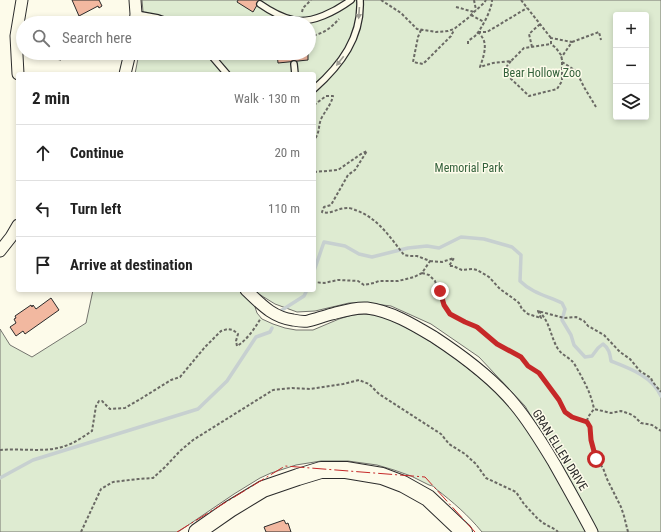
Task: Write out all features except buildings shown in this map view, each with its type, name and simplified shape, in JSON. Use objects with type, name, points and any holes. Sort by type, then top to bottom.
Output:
[{"type":"main road","points":[[197,532],[230,509],[263,489],[321,470],[346,470],[382,476],[403,484],[428,498],[464,532]]},
{"type":"street","points":[[19,16],[22,0]]},
{"type":"street","points":[[135,0],[135,16]]},
{"type":"street","points":[[17,60],[18,72]]},
{"type":"street","points":[[125,72],[128,60]]},
{"type":"street","points":[[0,251],[16,228]]},
{"type":"street","name":"GRAN ELLEN DRIVE","points":[[248,292],[264,307],[273,313],[284,319],[298,321],[307,321],[354,308],[367,308],[382,311],[424,331],[450,348],[497,385],[515,404],[532,426],[592,532]]},
{"type":"lane","points":[[316,87],[336,66],[351,45],[358,27],[360,0]]},
{"type":"lane","points":[[316,18],[331,13],[350,1]]},
{"type":"lane","points":[[260,4],[270,11],[283,16]]},
{"type":"lane","points":[[215,60],[225,72]]},
{"type":"lane","points":[[294,64],[295,72]]},
{"type":"path","points":[[302,16],[302,11],[311,0]]},
{"type":"path","points":[[382,0],[401,13],[417,29],[436,32],[454,29],[484,4],[486,0]]},
{"type":"path","points":[[474,0],[475,11]]},
{"type":"path","points":[[468,44],[468,41],[476,35],[484,22],[492,4],[492,0]]},
{"type":"path","points":[[521,0],[551,38],[551,44],[558,52],[562,62],[562,81],[557,89],[529,96],[507,75],[507,66],[524,48],[551,44]]},
{"type":"path","points":[[316,35],[334,26],[350,1]]},
{"type":"path","points":[[456,7],[475,11]]},
{"type":"path","points":[[478,32],[487,32],[527,8]]},
{"type":"path","points":[[471,15],[484,22]]},
{"type":"path","points":[[532,47],[529,34],[540,24]]},
{"type":"path","points":[[421,30],[418,37],[413,62],[423,64],[450,36],[454,29]]},
{"type":"path","points":[[478,32],[483,37],[484,43],[484,54],[480,67],[493,63],[511,61]]},
{"type":"path","points":[[551,38],[572,42],[599,32],[601,40]]},
{"type":"path","points":[[561,58],[572,42]]},
{"type":"path","points":[[562,62],[576,71],[596,107]]},
{"type":"path","points":[[316,104],[326,96],[333,96],[332,101],[321,120],[318,135],[316,138]]},
{"type":"path","points":[[316,172],[338,170],[361,154],[368,151],[355,170],[348,175],[331,205],[324,207],[322,212],[327,214],[338,209],[349,208],[362,212],[380,225],[404,255],[417,256],[430,261],[442,262],[454,258],[449,266],[462,270],[477,270],[489,277],[500,289],[519,303],[522,309],[528,314],[541,318],[538,311]]},
{"type":"path","points":[[316,282],[324,283],[338,280],[358,281],[364,285],[380,281],[398,281],[418,275],[430,261]]},
{"type":"path","points":[[422,272],[429,275],[435,281],[444,305],[450,314],[477,327],[497,344],[521,357],[528,366],[539,373],[559,400],[565,412],[572,417],[587,422],[590,427],[591,440],[596,459],[603,468],[613,494],[621,508],[628,532]]},
{"type":"path","points":[[538,311],[563,317],[576,317],[584,321],[588,326],[604,335],[620,352],[630,359],[640,371],[651,378],[651,381],[661,392]]},
{"type":"path","points":[[538,311],[544,316],[548,323],[559,351],[572,361],[591,395],[594,409],[588,417],[587,422]]},
{"type":"path","points":[[0,450],[46,450],[66,446],[92,431],[96,406],[99,401],[102,401],[110,409],[125,408],[171,380],[180,377],[205,347],[221,331],[228,329],[233,330],[238,334],[236,341],[237,346],[255,328],[262,317]]},
{"type":"path","points":[[81,532],[101,489],[113,482],[153,478],[180,450],[193,440],[273,390],[292,388],[310,389],[359,380],[369,384],[379,394],[441,434],[449,444],[465,454],[476,464],[486,478],[516,492],[536,518],[558,532]]},
{"type":"path","points":[[594,409],[611,413],[621,411],[636,417],[641,423],[652,425],[661,431]]},
{"type":"green space","name":"Memorial Park","points":[[142,0],[661,0],[661,532],[598,532],[582,501],[525,406],[479,357],[431,324],[391,306],[366,303],[349,303],[315,311],[297,312],[275,304],[256,292],[316,292],[316,72],[135,72],[138,60],[316,60],[316,16],[143,16]]},
{"type":"green space","points":[[93,292],[242,292],[254,304],[257,313],[262,319],[285,328],[296,330],[313,330],[352,315],[376,315],[392,320],[422,336],[454,357],[493,389],[512,408],[527,429],[554,473],[586,532],[482,532],[460,509],[434,487],[411,476],[377,465],[348,461],[321,461],[296,465],[260,478],[178,532],[0,532],[0,329],[10,345],[32,357],[86,323]]},
{"type":"waterway","points":[[316,265],[324,242],[345,246],[359,254],[372,257],[408,248],[427,246],[439,248],[461,237],[484,239],[512,247],[521,255],[520,281],[535,291],[562,303],[565,309],[562,320],[571,335],[574,345],[585,357],[592,356],[603,344],[608,349],[611,361],[646,378],[652,383],[661,396]]},
{"type":"waterway","points":[[282,310],[304,296],[306,292]]},
{"type":"waterway","points":[[0,478],[33,460],[198,409],[227,381],[256,337],[270,332],[272,328]]},
{"type":"power","points":[[177,532],[285,466],[425,477],[475,532]]},
{"type":"route","points":[[440,291],[444,305],[450,314],[477,327],[497,344],[521,357],[528,366],[539,373],[559,400],[565,412],[572,417],[587,422],[590,427],[591,440],[596,459]]},
{"type":"park label","name":"Bear Hollow Zoo","points":[[542,73]]}]
